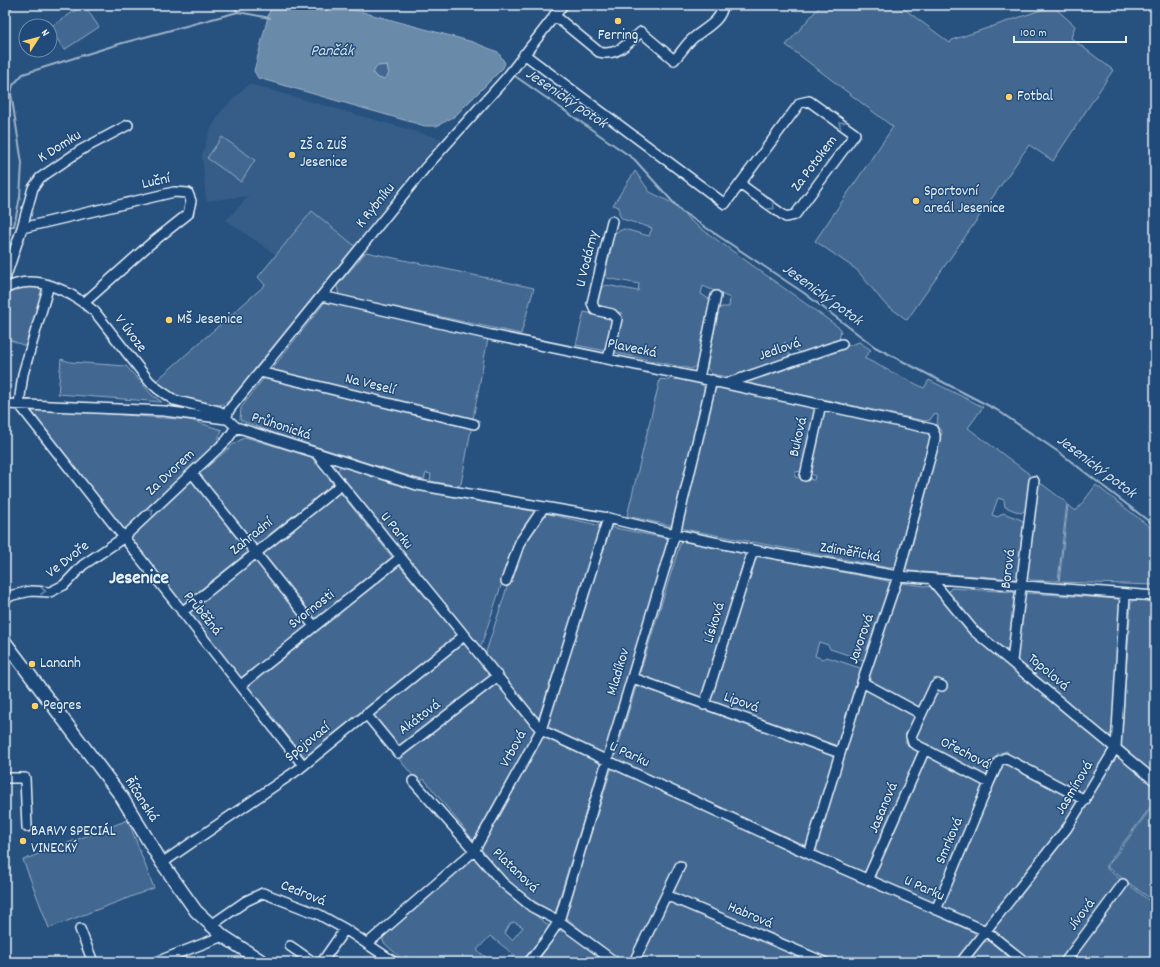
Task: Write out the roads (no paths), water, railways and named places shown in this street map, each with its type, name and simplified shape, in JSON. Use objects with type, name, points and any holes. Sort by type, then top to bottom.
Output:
[{"type":"main road","name":"Říčanská","points":[[5,642],[11,660],[121,796],[180,890],[210,926],[263,962]]},
{"type":"street","name":"K Rybníku","points":[[226,419],[229,410],[425,168],[515,67],[563,5]]},
{"type":"street","points":[[554,15],[599,52],[608,54],[618,52],[641,32],[674,60],[691,40],[712,24],[723,12],[724,5]]},
{"type":"street","name":"Za Potokem","points":[[524,54],[724,204],[800,103],[809,101],[855,134],[795,215],[786,217],[740,184]]},
{"type":"street","name":"K Domku","points":[[5,279],[22,228],[33,188],[40,178],[81,150],[128,125]]},
{"type":"street","name":"Luční","points":[[22,228],[174,192],[188,193],[191,201],[188,214],[149,245],[85,302]]},
{"type":"street","name":"U Vodárny","points":[[608,359],[617,319],[612,314],[595,310],[592,303],[612,221]]},
{"type":"street","name":"V Úvoze","points":[[5,289],[18,284],[40,283],[68,292],[85,302],[95,312],[140,370],[158,389],[182,403],[218,411],[226,419]]},
{"type":"street","points":[[19,404],[23,374],[49,285]]},
{"type":"street","name":"Plavecká","points":[[322,296],[491,335],[712,380],[928,427],[934,432]]},
{"type":"street","points":[[699,378],[716,296]]},
{"type":"street","name":"Jedlová","points":[[727,384],[842,344]]},
{"type":"street","name":"Na Veselí","points":[[260,372],[474,424]]},
{"type":"street","name":"Mladíkov","points":[[529,962],[547,940],[559,921],[675,534],[712,380]]},
{"type":"street","points":[[5,404],[164,411],[226,419]]},
{"type":"street","name":"Průběžná","points":[[19,404],[122,538],[241,685],[303,765]]},
{"type":"street","name":"Buková","points":[[805,476],[821,404]]},
{"type":"street","name":"Průhonická","points":[[226,419],[236,427],[417,485],[544,507]]},
{"type":"street","name":"Za Dvorem","points":[[122,538],[227,440],[236,427]]},
{"type":"street","name":"Javorová","points":[[809,854],[862,682],[898,576],[935,439],[934,432]]},
{"type":"street","name":"U Parku","points":[[316,453],[340,485],[541,730],[809,854],[868,878],[936,910],[986,931],[1025,962]]},
{"type":"street","points":[[192,473],[314,626]]},
{"type":"street","name":"Borová","points":[[1012,661],[1034,480]]},
{"type":"street","name":"Zahradní","points":[[182,612],[340,485]]},
{"type":"street","points":[[506,582],[520,542],[544,507]]},
{"type":"street","name":"Zdiměřická","points":[[544,507],[608,518],[753,550],[898,576],[1125,595],[1155,596]]},
{"type":"street","name":"Vrbová","points":[[367,944],[474,851],[541,730],[608,518]]},
{"type":"street","name":"Ve Dvoře","points":[[5,598],[31,591],[50,592],[64,585],[83,565],[122,538]]},
{"type":"street","name":"Lísková","points":[[704,705],[753,550]]},
{"type":"street","name":"Svornosti","points":[[241,685],[400,558]]},
{"type":"street","name":"Topolová","points":[[932,579],[974,631],[1116,747],[1155,781]]},
{"type":"street","name":"Jasmínová","points":[[960,962],[1067,828],[1116,747],[1125,595]]},
{"type":"street","name":"Spojovací","points":[[162,863],[303,765],[465,636]]},
{"type":"street","name":"Akátová","points":[[366,714],[398,753],[498,676]]},
{"type":"street","name":"Lipová","points":[[633,678],[840,753]]},
{"type":"street","points":[[862,682],[921,714]]},
{"type":"street","name":"Ořechová","points":[[942,686],[937,684],[934,687],[911,736],[911,740],[924,749],[989,782],[999,761],[1003,758],[1085,800]]},
{"type":"street","name":"Jasanová","points":[[868,878],[924,749]]},
{"type":"street","points":[[5,778],[25,778],[26,827]]},
{"type":"street","name":"Platanová","points":[[413,781],[502,883],[532,907],[559,921],[615,962]]},
{"type":"street","name":"Smrková","points":[[936,910],[989,782]]},
{"type":"street","points":[[634,962],[680,866]]},
{"type":"street","name":"Jívová","points":[[1065,962],[1123,884]]},
{"type":"street","name":"Cedrová","points":[[210,926],[246,901],[263,893],[318,914],[345,929],[394,962]]},
{"type":"street","name":"Habrová","points":[[666,895],[824,962]]},
{"type":"street","points":[[80,929],[93,962]]},
{"type":"street","points":[[322,962],[345,929]]},
{"type":"street","points":[[156,962],[223,936]]},
{"type":"street","points":[[290,946],[313,962]]},
{"type":"water","name":"Pančák","points":[[271,5],[336,5],[473,42],[498,52],[505,63],[503,68],[455,116],[437,126],[425,126],[258,78],[254,71]],"holes":[[[387,65],[389,74],[384,79],[377,78],[373,73],[377,66]]]},
{"type":"waterway","points":[[232,5],[238,12]]},
{"type":"waterway","name":"Jesenický potok","points":[[5,227],[14,226],[20,197],[22,163],[11,93],[13,85],[23,74],[119,44],[238,12],[270,18]]},
{"type":"waterway","name":"Jesenický potok","points":[[512,74],[634,159],[681,211],[804,293],[875,347],[997,410],[1060,453],[1155,526]]},
{"type":"place","name":"Ferring","points":[[618,21]]},
{"type":"place","name":"Fotbal","points":[[1009,97]]},
{"type":"place","name":"ZŠ a ZUŠ Jesenice","points":[[292,155]]},
{"type":"place","name":"Sportovní areál Jesenice","points":[[916,201]]},
{"type":"place","name":"MŠ Jesenice","points":[[169,320]]},
{"type":"place","name":"Lananh","points":[[32,664]]},
{"type":"place","name":"Pegres","points":[[35,706]]},
{"type":"place","name":"BARVY SPECIÁL VINECKÝ","points":[[23,841]]},
{"type":"district","name":"Jesenice","points":[[139,579]]}]
